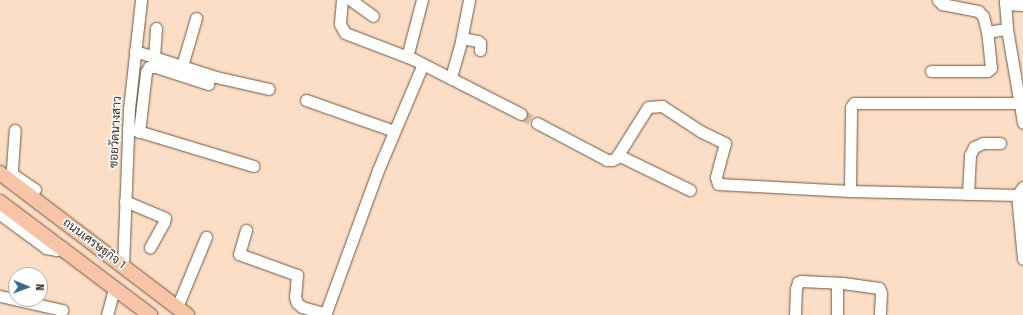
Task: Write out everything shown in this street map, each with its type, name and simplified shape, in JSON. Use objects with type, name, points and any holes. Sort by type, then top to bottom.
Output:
[{"type":"main road","name":"ถนนเศรษฐกิจ 1","points":[[6,176],[30,190],[123,266],[182,311]]},
{"type":"main road","points":[[6,212],[30,190]]},
{"type":"main road","name":"ถนนเศรษฐกิจ 1","points":[[0,202],[6,212],[62,247],[150,315]]},
{"type":"street","name":"ซอยวัดนางสาว","points":[[123,266],[125,201],[134,130],[135,51],[141,0]]},
{"type":"street","points":[[342,0],[340,24],[345,33],[407,56],[451,77],[521,114]]},
{"type":"street","points":[[351,0],[373,16]]},
{"type":"street","points":[[407,56],[422,0]]},
{"type":"street","points":[[451,77],[462,38],[469,0]]},
{"type":"street","points":[[938,0],[942,4],[978,11],[997,30],[1015,104],[1023,124]]},
{"type":"street","points":[[931,72],[987,71],[991,68],[997,30],[1005,2],[1023,5]]},
{"type":"street","points":[[182,66],[196,18]]},
{"type":"street","points":[[154,57],[156,28]]},
{"type":"street","points":[[462,38],[478,41],[480,43],[480,50]]},
{"type":"street","points":[[135,51],[216,77],[269,89]]},
{"type":"street","points":[[246,230],[239,254],[297,275],[295,297],[297,303],[302,307],[326,314],[394,130],[423,64]]},
{"type":"street","points":[[208,84],[156,67],[149,67],[146,72],[134,130],[253,166]]},
{"type":"street","points":[[306,100],[394,130]]},
{"type":"street","points":[[850,191],[852,107],[854,103],[1015,104]]},
{"type":"street","points":[[537,123],[607,160],[612,160],[618,155],[648,107],[662,106],[700,131],[725,143],[716,177],[718,184],[850,191],[968,194],[1020,191],[1023,259]]},
{"type":"street","points":[[6,176],[15,130]]},
{"type":"street","points":[[968,194],[970,155],[974,147],[983,143],[1000,143]]},
{"type":"street","points":[[618,155],[690,190]]},
{"type":"street","points":[[125,201],[165,218],[150,247]]},
{"type":"street","points":[[182,311],[206,237]]},
{"type":"street","points":[[795,315],[796,289],[798,282],[838,283],[879,288],[881,293],[880,315]]},
{"type":"street","points":[[837,315],[838,283]]},
{"type":"street","points":[[107,315],[114,288]]},
{"type":"street","points":[[0,296],[62,310]]},
{"type":"tunnel","points":[[521,114],[537,123]]}]
